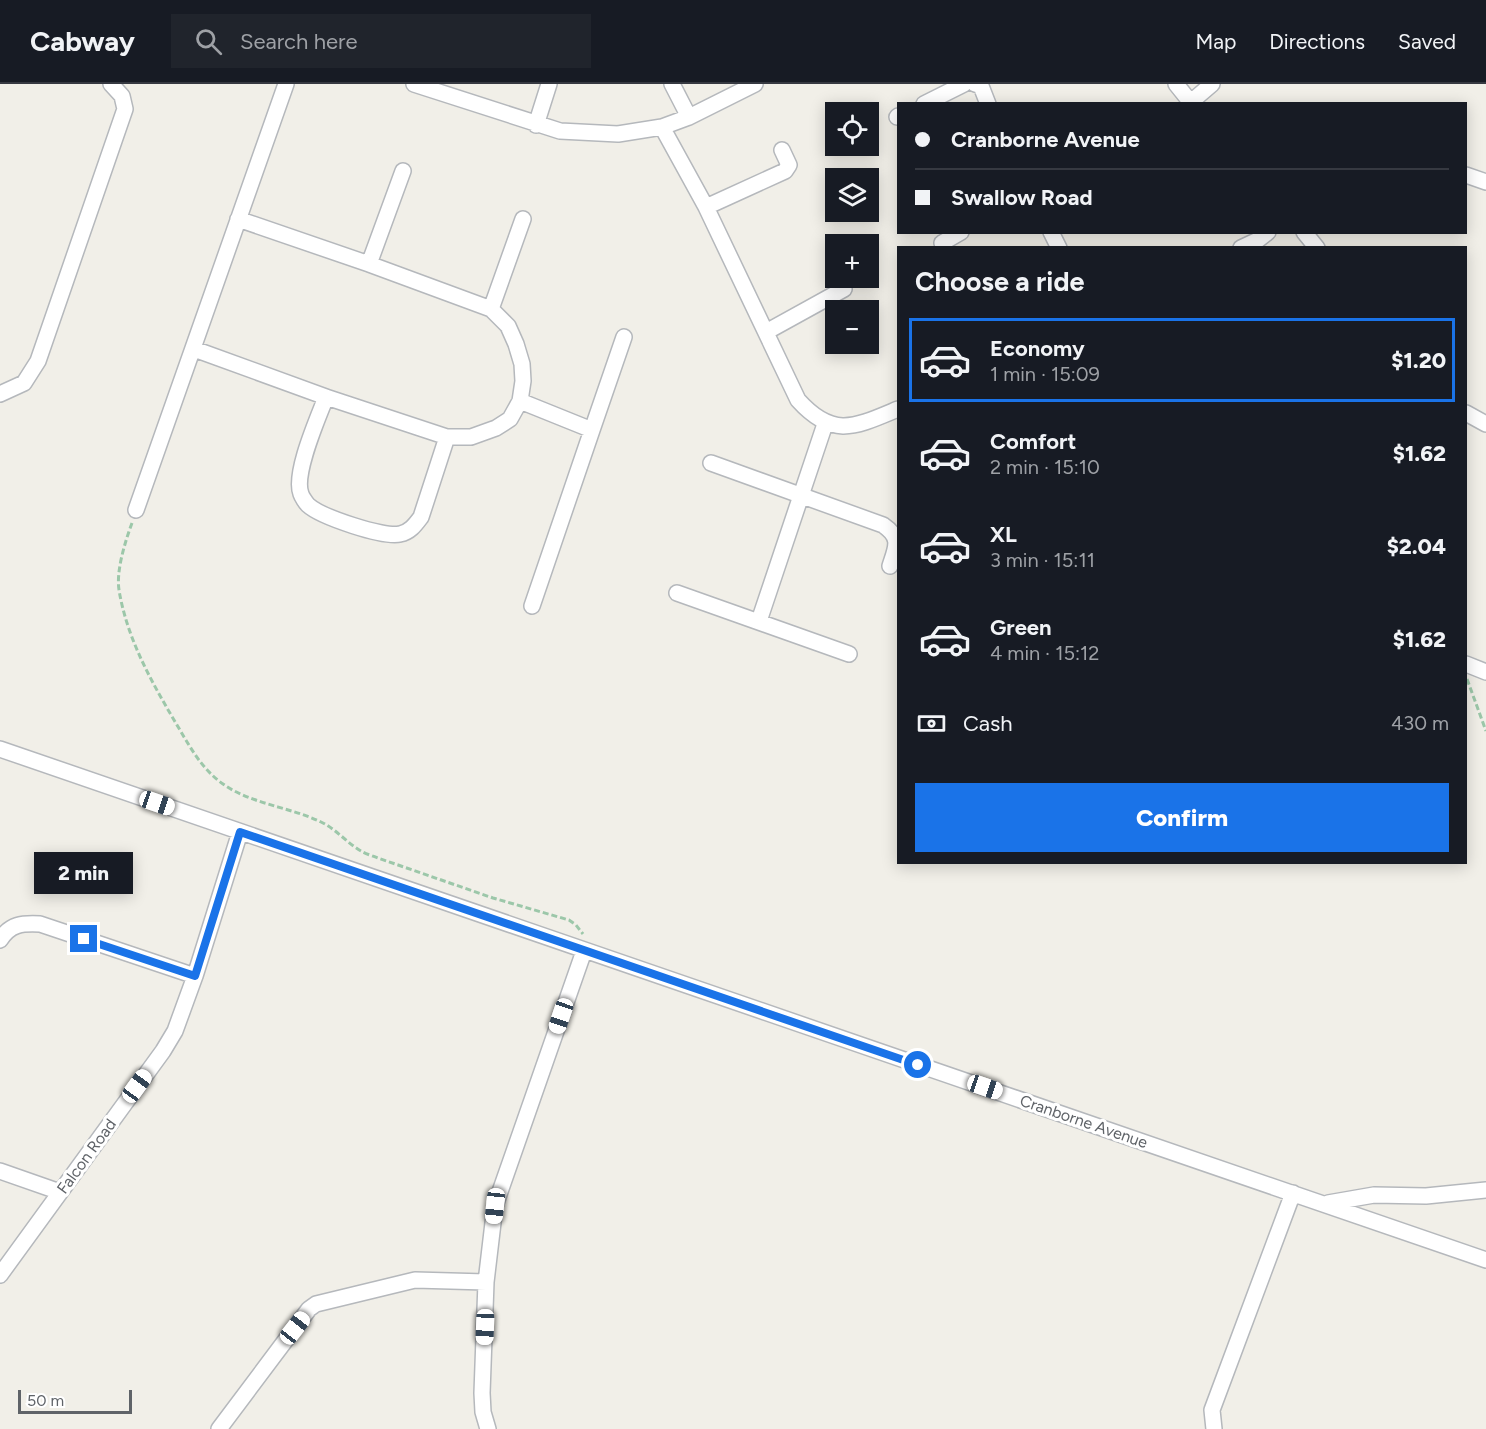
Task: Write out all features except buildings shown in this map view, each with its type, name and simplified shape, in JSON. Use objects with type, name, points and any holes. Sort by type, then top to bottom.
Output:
[{"type":"street","points":[[0,394],[24,383],[38,361],[125,108],[122,96],[111,84]]},
{"type":"street","points":[[136,510],[286,84]]},
{"type":"street","points":[[414,84],[536,125],[560,131],[600,134],[618,134],[662,127],[689,117],[754,84]]},
{"type":"street","points":[[536,125],[549,84]]},
{"type":"street","points":[[672,84],[689,117]]},
{"type":"street","points":[[928,102],[964,84]]},
{"type":"street","points":[[975,84],[981,86],[987,102]]},
{"type":"street","points":[[1176,84],[1190,102]]},
{"type":"street","points":[[1192,102],[1212,84]]},
{"type":"street","points":[[662,127],[706,207],[798,400],[811,415],[825,424],[843,426],[870,421],[897,409]]},
{"type":"street","points":[[706,207],[785,171],[789,165],[782,150]]},
{"type":"street","points":[[369,264],[403,171]]},
{"type":"street","points":[[1467,175],[1486,182]]},
{"type":"street","points":[[194,349],[447,437],[471,437],[496,428],[510,419],[520,401],[523,381],[516,344],[508,326],[491,309],[238,219]]},
{"type":"street","points":[[491,309],[523,219]]},
{"type":"street","points":[[942,243],[958,234]]},
{"type":"street","points":[[1245,246],[1266,234]]},
{"type":"street","points":[[1306,234],[1315,246]]},
{"type":"street","points":[[766,332],[844,289]]},
{"type":"street","points":[[532,606],[624,337]]},
{"type":"street","points":[[326,396],[298,482],[301,495],[308,505],[331,518],[390,535],[402,534],[414,527],[421,517],[447,437]]},
{"type":"street","points":[[520,401],[592,430]]},
{"type":"street","points":[[1467,414],[1486,424]]},
{"type":"street","points":[[759,621],[825,424]]},
{"type":"street","points":[[711,463],[883,525],[896,537],[897,546],[890,566]]},
{"type":"street","points":[[677,593],[849,654]]},
{"type":"street","points":[[1467,664],[1486,672]]},
{"type":"street","name":"Cranborne Avenue","points":[[0,749],[1486,1260]]},
{"type":"street","name":"Falcon Road","points":[[0,1275],[163,1051],[175,1031],[195,976],[240,832]]},
{"type":"street","points":[[0,940],[5,932],[20,923],[39,924],[195,976]]},
{"type":"street","points":[[488,1429],[483,1412],[482,1394],[486,1282],[495,1206],[584,951]]},
{"type":"street","points":[[0,1171],[60,1192]]},
{"type":"street","points":[[1325,1204],[1374,1195],[1426,1196],[1486,1190]]},
{"type":"street","points":[[1214,1429],[1212,1410],[1293,1193]]},
{"type":"street","points":[[219,1429],[309,1309],[316,1304],[416,1280],[486,1282]]},
{"type":"path","points":[[136,510],[124,547],[118,588],[129,632],[144,668],[195,756],[209,773],[225,786],[252,798],[324,823],[361,851],[378,858],[493,898],[569,920],[584,937],[584,951]]},
{"type":"path","points":[[1467,678],[1486,731]]},
{"type":"route","points":[[84,939],[195,976],[240,832],[918,1065]]}]
